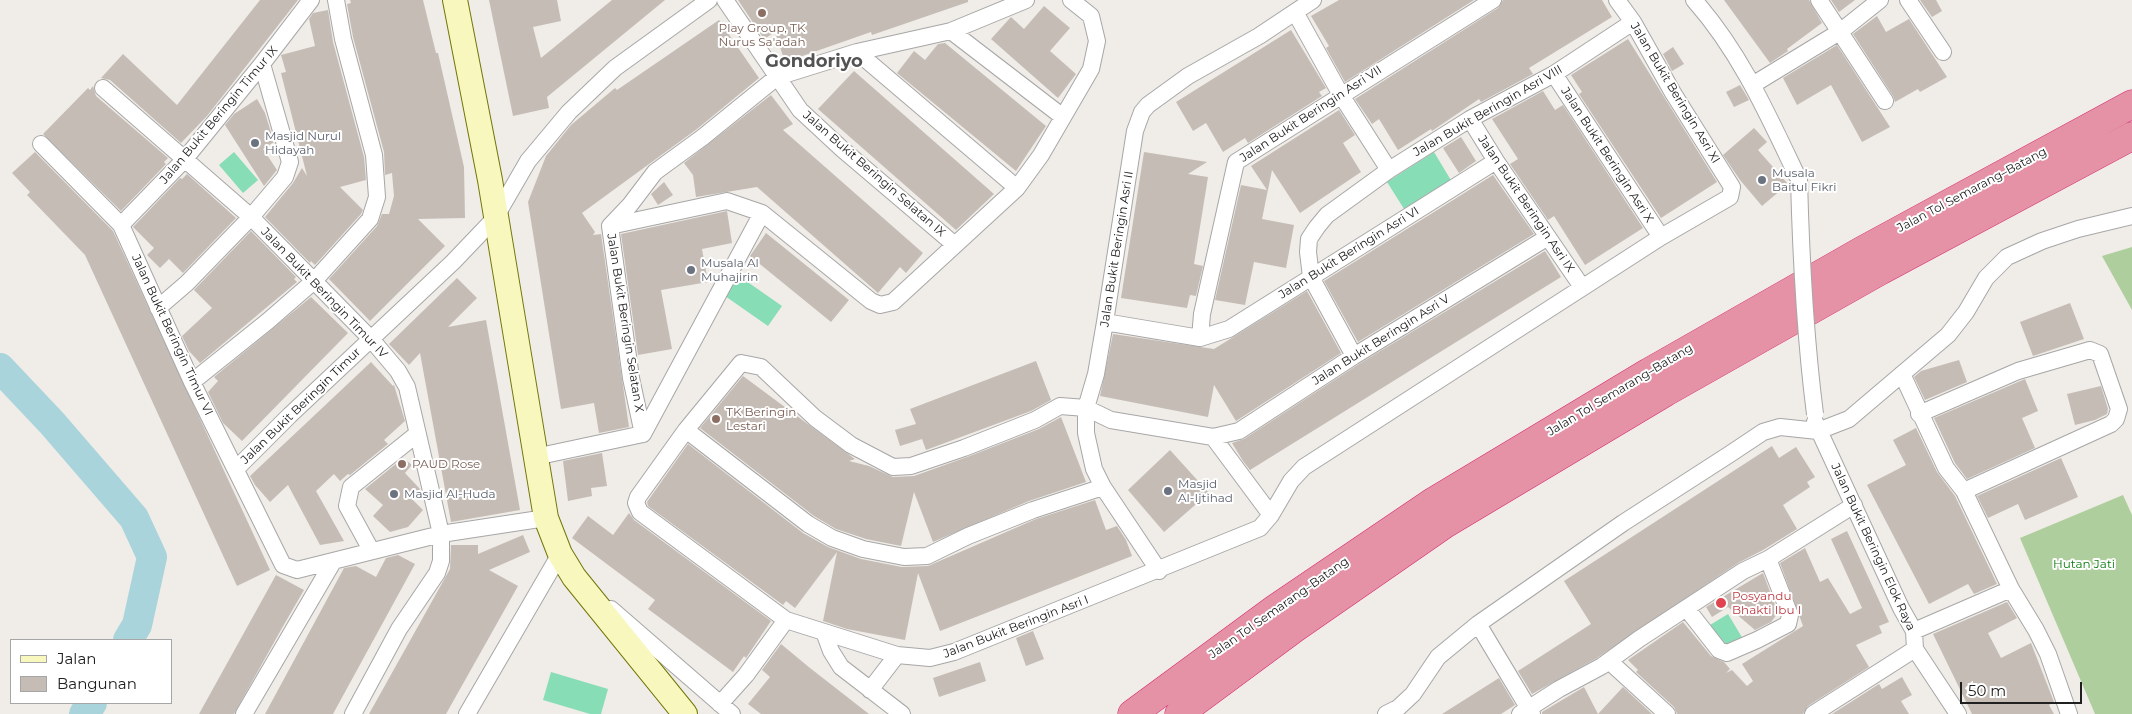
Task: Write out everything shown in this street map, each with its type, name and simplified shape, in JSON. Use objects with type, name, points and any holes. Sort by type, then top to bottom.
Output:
[{"type":"highway","name":"Jalan Tol Semarang–Batang","points":[[1132,714],[1276,608],[1431,503],[1658,367],[1863,250],[2132,104]]},
{"type":"highway","name":"Jalan Tol Semarang–Batang","points":[[1179,714],[1295,628],[1445,524],[1674,387],[1880,271],[2132,136]]},
{"type":"street","name":"Jalan Bukit Beringin Timur IX","points":[[122,226],[184,160],[312,0]]},
{"type":"street","points":[[192,382],[268,321],[314,280],[370,219],[377,197],[374,155],[343,39],[336,0]]},
{"type":"street","points":[[455,0],[495,218],[546,518],[560,554],[574,577],[685,714]]},
{"type":"street","name":"Jalan Bukit Beringin Timur","points":[[237,468],[495,218],[528,161],[569,112],[615,68],[709,0]]},
{"type":"street","name":"Jalan Bukit Beringin Selatan IX","points":[[724,0],[800,110],[842,149],[955,245]]},
{"type":"street","points":[[777,77],[857,52],[951,31],[1026,0]]},
{"type":"street","points":[[610,226],[726,201],[762,213],[872,301],[880,305],[893,302],[1017,188],[1041,156],[1091,69],[1096,42],[1091,16],[1071,0]]},
{"type":"street","name":"Jalan Bukit Beringin Asri II","points":[[1159,571],[1103,487],[1094,469],[1088,444],[1086,408],[1096,374],[1136,131],[1142,112],[1148,105],[1188,76],[1259,36],[1313,0]]},
{"type":"street","name":"Jalan Bukit Beringin Asri VII","points":[[1200,338],[1202,314],[1236,162],[1493,0]]},
{"type":"street","name":"Jalan Bukit Beringin Asri XI","points":[[1617,0],[1633,22],[1673,93],[1732,187]]},
{"type":"street","points":[[1694,0],[1711,19],[1754,84],[1841,32],[1880,0]]},
{"type":"street","points":[[1819,0],[1885,101]]},
{"type":"street","points":[[1908,0],[1943,52]]},
{"type":"street","points":[[1295,12],[1341,95],[1389,170]]},
{"type":"street","name":"Jalan Bukit Beringin Asri VIII","points":[[1311,277],[1308,252],[1309,238],[1327,215],[1389,170],[1470,120],[1554,74],[1633,22]]},
{"type":"street","points":[[951,31],[1063,117]]},
{"type":"street","points":[[857,52],[1017,188]]},
{"type":"street","points":[[158,308],[187,283],[251,217],[285,176],[290,162],[262,64]]},
{"type":"street","name":"Jalan Bukit Beringin Asri X","points":[[1554,74],[1661,237]]},
{"type":"street","name":"Jalan Bukit Beringin Selatan X","points":[[643,434],[632,378],[610,226],[655,172],[777,77]]},
{"type":"street","name":"Jalan Bukit Beringin Elok Raya","points":[[1754,84],[1800,180],[1807,345],[1814,414],[1818,431],[1901,608],[1914,631],[1915,649],[1958,714]]},
{"type":"street","name":"Jalan Bukit Beringin Timur IV","points":[[103,88],[251,217],[371,339],[398,371],[407,387],[441,534],[441,561],[437,573],[399,629],[353,714]]},
{"type":"street","name":"Jalan Bukit Beringin Asri IX","points":[[1470,120],[1582,287]]},
{"type":"street","name":"Jalan Bukit Beringin Timur VI","points":[[41,144],[122,226],[192,382],[237,468],[283,565],[297,570],[441,534],[546,518]]},
{"type":"street","name":"Jalan Bukit Beringin Asri VI","points":[[1200,338],[1229,329],[1496,161]]},
{"type":"street","name":"Jalan Bukit Beringin Asri I","points":[[686,430],[638,497],[636,503],[640,512],[786,620],[897,655],[942,656],[1159,571],[1260,528],[1271,515],[1291,481],[1304,467],[1582,287],[1661,237],[1730,197],[1732,187]]},
{"type":"street","points":[[535,457],[643,434],[762,213]]},
{"type":"street","points":[[1386,714],[1398,708],[1413,694],[1438,657],[1478,624],[1622,523],[1763,432],[1780,427],[1818,431],[1849,419],[1948,335],[1966,312],[1986,278],[2007,257],[2042,241],[2078,229],[2132,216]]},
{"type":"street","name":"Jalan Bukit Beringin Asri V","points":[[1086,408],[1111,420],[1213,437],[1239,431],[1354,356],[1548,236]]},
{"type":"street","points":[[1311,277],[1354,356]]},
{"type":"street","points":[[1105,322],[1200,338]]},
{"type":"street","points":[[1919,414],[2018,371],[2090,350],[2100,354],[2119,409],[2116,420],[2111,424],[1964,491]]},
{"type":"street","points":[[1086,408],[1060,406],[1035,420],[964,448],[911,466],[893,466],[851,444],[815,418],[761,367],[742,363],[686,430],[808,524],[832,538],[863,549],[904,557],[927,556],[968,536],[1033,510],[1103,487]]},
{"type":"street","points":[[1902,374],[1919,414],[1946,468],[1964,491],[2011,589],[2048,654],[2069,714]]},
{"type":"street","points":[[371,550],[347,506],[351,487],[417,434]]},
{"type":"street","points":[[1213,437],[1271,515]]},
{"type":"street","points":[[1478,624],[1527,713],[1559,689],[1609,661],[1743,571],[1768,559],[1854,505]]},
{"type":"street","points":[[467,714],[560,554]]},
{"type":"street","points":[[1687,610],[1718,650],[1727,653],[1788,624],[1790,615],[1768,559]]},
{"type":"street","points":[[244,714],[333,562]]},
{"type":"street","points":[[574,577],[726,709],[746,675],[786,620]]},
{"type":"street","points":[[1914,631],[2011,589]]},
{"type":"street","points":[[824,632],[835,660],[902,714]]},
{"type":"street","points":[[1813,714],[1915,649]]},
{"type":"street","points":[[870,690],[897,655]]},
{"type":"street","points":[[1609,661],[1666,714]]},
{"type":"green space","points":[[234,152],[258,180],[243,193],[219,165]]},
{"type":"green space","points":[[1434,152],[1452,182],[1406,212],[1387,182]]},
{"type":"green space","points":[[2132,247],[2132,310],[2102,256]]},
{"type":"green space","points":[[739,276],[782,306],[768,326],[725,296]]},
{"type":"green space","name":"Hutan Jati","points":[[2123,495],[2132,515],[2132,714],[2095,714],[2020,538]]},
{"type":"green space","points":[[1728,614],[1743,639],[1725,650],[1710,625]]},
{"type":"green space","points":[[551,672],[608,689],[601,714],[590,714],[543,700]]},
{"type":"building","points":[[260,0],[298,0],[207,116],[181,143],[110,80],[101,78],[123,54],[177,105]]},
{"type":"building","points":[[350,0],[423,0],[436,53],[438,53],[464,167],[465,218],[418,219],[445,246],[370,321],[329,279],[377,226],[382,214],[389,214],[394,196],[392,173],[385,175],[384,152],[353,37],[347,4],[351,3]]},
{"type":"building","points":[[489,0],[557,0],[561,21],[533,27],[541,58],[612,0],[665,0],[547,97],[549,108],[513,116]]},
{"type":"building","points":[[738,0],[968,0],[968,2],[872,35],[871,32],[785,62],[775,32],[764,39]]},
{"type":"building","points":[[1339,0],[1474,0],[1345,82],[1326,48],[1329,46],[1311,16]]},
{"type":"building","points":[[1503,0],[1602,0],[1612,17],[1529,68],[1533,74],[1481,102],[1479,99],[1432,131],[1431,129],[1398,150],[1379,119],[1372,124],[1355,99],[1498,8]]},
{"type":"building","points":[[1724,0],[1809,0],[1822,23],[1770,63]]},
{"type":"building","points":[[1831,0],[1855,0],[1839,12]]},
{"type":"building","points":[[1920,0],[1936,0],[1942,11],[1932,17]]},
{"type":"building","points":[[1044,6],[1070,28],[1050,51],[1076,74],[1058,98],[991,39],[1011,17],[1024,29]]},
{"type":"building","points":[[328,10],[333,42],[364,157],[366,180],[340,187],[363,210],[315,265],[311,261],[310,263],[265,217],[293,183],[302,168],[307,176],[281,73],[286,72],[281,55],[315,46],[309,19],[313,13]]},
{"type":"building","points":[[1877,16],[1886,32],[1909,19],[1947,77],[1920,92],[1918,89],[1895,102],[1853,34]]},
{"type":"building","points":[[719,20],[759,78],[697,129],[582,213],[595,232],[593,235],[601,234],[629,427],[599,433],[594,403],[561,409],[528,202],[546,156],[571,125],[615,88],[617,90]]},
{"type":"building","points":[[1291,30],[1326,88],[1319,92],[1322,96],[1248,143],[1245,138],[1223,152],[1206,123],[1193,131],[1176,102]]},
{"type":"building","points":[[1628,39],[1717,182],[1661,218],[1579,94],[1582,92],[1571,75]]},
{"type":"building","points":[[945,43],[1046,126],[1016,171],[897,73],[914,51],[925,60],[938,44]]},
{"type":"building","points":[[1837,45],[1890,127],[1862,142],[1831,85],[1797,105],[1783,78]]},
{"type":"building","points":[[1673,47],[1684,64],[1672,71],[1663,54]]},
{"type":"building","points":[[854,71],[994,194],[956,230],[818,109]]},
{"type":"building","points":[[1740,85],[1749,100],[1734,107],[1726,92]]},
{"type":"building","points":[[93,86],[96,96],[168,158],[164,162],[166,164],[121,211],[43,134],[88,88],[90,90]]},
{"type":"building","points":[[1543,91],[1555,110],[1563,105],[1643,228],[1585,265],[1554,216],[1548,220],[1510,164],[1518,159],[1492,119]]},
{"type":"building","points":[[771,95],[793,124],[783,130],[923,253],[906,273],[900,267],[878,293],[757,187],[696,197],[693,175],[684,163]]},
{"type":"building","name":"Masjid Nurul Hidayah","points":[[257,99],[265,113],[274,142],[263,149],[277,170],[264,186],[225,125],[234,114]]},
{"type":"building","points":[[1339,110],[1355,135],[1343,143],[1361,172],[1300,213],[1272,170],[1262,219],[1294,225],[1286,268],[1254,262],[1245,305],[1215,300],[1241,185],[1267,190],[1251,166]]},
{"type":"building","points":[[1754,128],[1767,142],[1758,150],[1788,184],[1762,206],[1740,180],[1723,155]]},
{"type":"building","points":[[1461,137],[1476,161],[1459,173],[1443,148]]},
{"type":"building","points":[[35,152],[113,231],[270,570],[237,586],[85,255],[27,195],[30,192],[12,173]]},
{"type":"building","points":[[1144,152],[1207,162],[1188,174],[1208,177],[1194,264],[1203,266],[1196,296],[1190,295],[1187,308],[1121,298]]},
{"type":"building","points":[[187,174],[236,218],[183,273],[169,259],[160,268],[147,255],[154,248],[133,227],[180,178],[182,179]]},
{"type":"building","points":[[1493,175],[1534,234],[1358,342],[1324,281]]},
{"type":"building","points":[[664,182],[673,195],[658,205],[651,194]]},
{"type":"building","points":[[727,211],[732,243],[702,249],[708,282],[661,290],[672,349],[638,355],[621,234]]},
{"type":"building","points":[[251,231],[296,277],[294,279],[297,282],[200,363],[189,351],[182,336],[212,308],[194,290]]},
{"type":"building","points":[[766,233],[849,300],[831,322],[750,256]]},
{"type":"building","points":[[1545,251],[1561,277],[1250,470],[1243,461],[1232,443],[1244,439],[1359,364]]},
{"type":"building","points":[[457,278],[477,298],[448,327],[486,320],[520,510],[451,522],[420,353],[409,365],[389,344]]},
{"type":"building","points":[[1307,291],[1341,353],[1236,421],[1214,385],[1208,417],[1100,396],[1113,334],[1214,349]]},
{"type":"building","points":[[311,297],[348,333],[242,441],[223,423],[208,392],[218,381],[214,377]]},
{"type":"building","points":[[2070,303],[2084,339],[2033,356],[2020,322]]},
{"type":"building","points":[[1959,360],[1967,382],[1925,400],[1914,377],[1921,371]]},
{"type":"building","points":[[1036,361],[1051,400],[1031,411],[926,450],[922,439],[900,446],[895,430],[916,424],[910,409]]},
{"type":"building","points":[[371,362],[394,385],[405,421],[384,440],[388,444],[350,475],[348,474],[340,481],[334,474],[316,491],[344,541],[320,545],[288,485],[270,502],[255,485],[250,476]]},
{"type":"building","points":[[743,376],[855,459],[849,461],[869,466],[893,477],[914,476],[1039,429],[1061,417],[1086,482],[1029,501],[933,542],[914,492],[901,546],[866,539],[836,529],[814,516],[700,428]]},
{"type":"building","points":[[2025,379],[2038,411],[2022,418],[2035,448],[1967,479],[1955,463],[1934,418]]},
{"type":"building","points":[[2101,386],[2108,409],[2107,414],[2095,420],[2075,425],[2067,394]]},
{"type":"building","points":[[1916,428],[1937,472],[1955,496],[1997,584],[1974,594],[1968,584],[1929,604],[1867,485],[1906,465],[1893,440]]},
{"type":"building","points":[[688,444],[803,533],[828,547],[861,559],[902,567],[928,566],[1036,519],[1095,500],[1106,530],[1117,526],[1126,540],[1132,556],[940,631],[918,573],[905,640],[847,629],[823,621],[837,552],[795,608],[786,601],[783,605],[648,506],[647,502]]},
{"type":"building","points":[[1772,446],[1779,458],[1796,447],[1815,477],[1807,482],[1810,487],[1783,505],[1797,529],[1738,563],[1597,658],[1532,694],[1518,671],[1591,624],[1564,581]]},
{"type":"building","name":"Masjid Al-Ijtihad","points":[[1170,450],[1209,493],[1164,532],[1128,490]]},
{"type":"building","points":[[602,453],[607,486],[591,488],[592,496],[568,501],[563,461]]},
{"type":"building","name":"Masjid Al-Huda","points":[[403,458],[412,465],[405,473],[420,489],[412,499],[423,510],[408,527],[390,532],[373,516],[383,505],[365,489]]},
{"type":"building","points":[[2061,458],[2078,497],[2025,520],[2018,504],[1988,518],[1977,496]]},
{"type":"building","points":[[629,513],[634,520],[771,621],[746,658],[744,656],[733,672],[648,609],[655,600],[572,538],[588,516],[613,535]]},
{"type":"building","points":[[1847,531],[1889,622],[1879,626],[1882,633],[1856,645],[1869,667],[1808,706],[1803,714],[1677,714],[1674,707],[1636,672],[1638,670],[1628,660],[1683,622],[1711,656],[1724,662],[1730,669],[1726,673],[1732,670],[1747,686],[1753,681],[1742,664],[1803,626],[1780,563],[1805,548],[1820,582],[1828,578],[1850,614],[1862,608],[1831,539]]},
{"type":"building","points":[[523,535],[530,552],[489,570],[518,586],[446,714],[369,714],[450,569],[451,545],[478,545],[478,554]]},
{"type":"building","points":[[398,555],[415,564],[333,714],[265,714],[344,568],[356,566],[376,577],[386,558]]},
{"type":"building","points":[[1763,573],[1778,613],[1771,622],[1755,630],[1728,607],[1712,617],[1706,607]]},
{"type":"building","points":[[276,575],[304,590],[234,714],[199,714]]},
{"type":"building","points":[[2007,602],[2017,618],[1988,633],[2001,658],[2031,643],[2054,702],[2049,705],[2054,714],[1972,714],[1933,634]]},
{"type":"building","points":[[1033,631],[1044,659],[1026,666],[1016,638]]},
{"type":"building","points":[[781,644],[869,714],[761,714],[748,704],[770,677],[762,670]]},
{"type":"building","points":[[980,662],[986,681],[939,697],[933,678]]},
{"type":"building","points":[[1902,677],[1912,695],[1901,701],[1909,714],[1832,714],[1879,684],[1882,689]]},
{"type":"building","points":[[1499,678],[1515,705],[1501,714],[1442,714]]},
{"type":"building","points":[[1584,687],[1598,714],[1542,714],[1542,712]]},
{"type":"building","points":[[1623,687],[1652,714],[1598,714]]},
{"type":"waterway","points":[[0,368],[52,423],[134,518],[152,557],[137,625],[129,639]]},
{"type":"waterway","points":[[84,714],[91,704]]},
{"type":"place","name":"Play Group, TK Nurus Sa'adah","points":[[762,13]]},
{"type":"place","name":"Masjid Nurul Hidayah","points":[[255,143]]},
{"type":"place","name":"Musala Baitul Fikri","points":[[1762,180]]},
{"type":"place","name":"Musala Al Muhajirin","points":[[691,270]]},
{"type":"place","name":"TK Beringin Lestari","points":[[716,419]]},
{"type":"place","name":"PAUD Rose","points":[[402,464]]},
{"type":"place","name":"Masjid Al-Ijtihad","points":[[1168,491]]},
{"type":"place","name":"Masjid Al-Huda","points":[[394,494]]},
{"type":"place","name":"Posyandu Bhakti Ibu I","points":[[1721,603]]},
{"type":"district","name":"Gondoriyo","points":[[814,62]]}]
